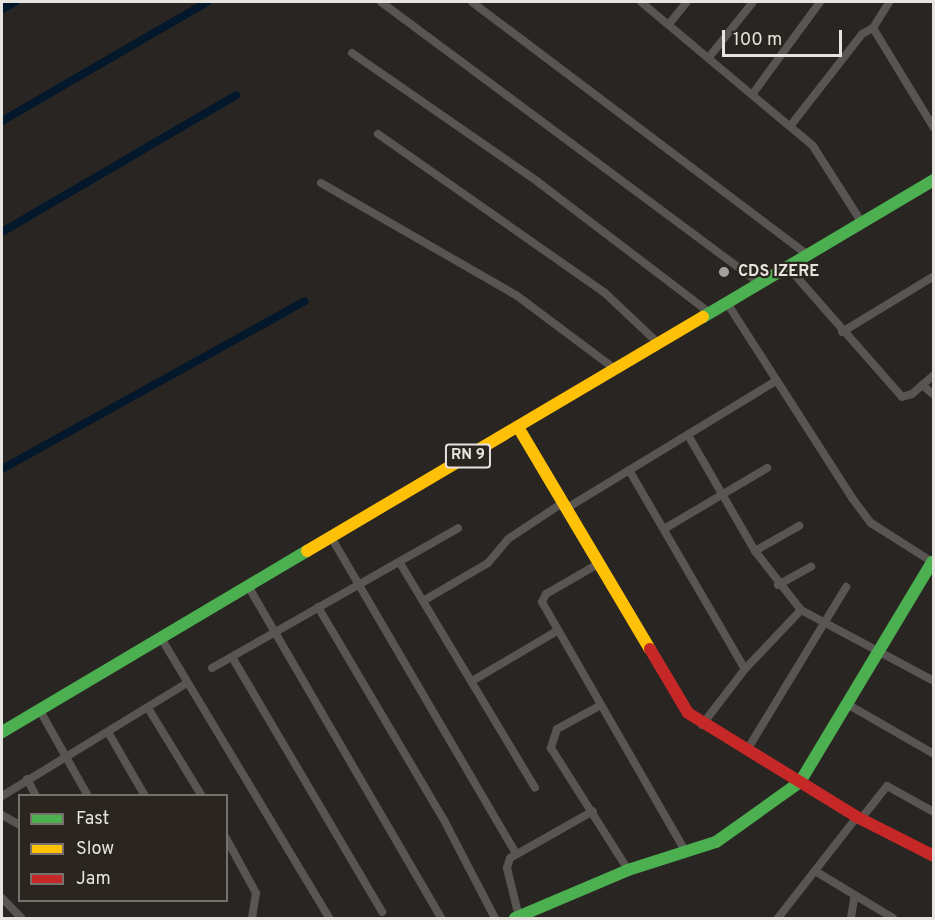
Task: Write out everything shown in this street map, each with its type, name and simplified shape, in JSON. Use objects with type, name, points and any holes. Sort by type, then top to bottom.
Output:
[{"type":"street","points":[[381,2],[759,283]]},
{"type":"street","points":[[472,2],[807,254]]},
{"type":"street","points":[[641,2],[792,125],[827,164],[862,223]]},
{"type":"street","points":[[669,24],[687,2]]},
{"type":"street","points":[[710,56],[753,2]]},
{"type":"street","points":[[754,92],[820,2]]},
{"type":"street","points":[[792,125],[862,34],[873,28],[888,2]]},
{"type":"street","points":[[873,28],[933,128]]},
{"type":"street","points":[[352,53],[538,182],[710,313]]},
{"type":"street","points":[[378,134],[605,293],[658,343]]},
{"type":"street","name":"RN 9","points":[[2,732],[933,180]]},
{"type":"street","points":[[321,183],[516,295],[615,369]]},
{"type":"street","points":[[787,266],[842,332],[902,397],[922,386],[933,375]]},
{"type":"street","points":[[842,332],[933,276]]},
{"type":"street","points":[[593,811],[516,854],[507,868],[517,918],[628,870],[686,852],[742,826],[800,782],[933,563],[871,522],[812,441],[727,303]]},
{"type":"street","points":[[423,601],[488,562],[508,539],[629,470],[776,381]]},
{"type":"street","points":[[922,386],[933,395]]},
{"type":"street","points":[[518,427],[566,505],[676,698],[702,724],[859,818],[933,856]]},
{"type":"street","points":[[688,435],[719,494],[754,551],[778,585],[801,610],[933,681]]},
{"type":"street","points":[[664,529],[719,494],[767,468]]},
{"type":"street","points":[[629,470],[745,669]]},
{"type":"street","points":[[754,551],[800,526]]},
{"type":"street","points":[[212,668],[458,528]]},
{"type":"street","points":[[331,537],[516,854]]},
{"type":"street","points":[[400,563],[535,788]]},
{"type":"street","points":[[598,564],[546,594],[542,602],[686,852]]},
{"type":"street","points":[[778,585],[811,567]]},
{"type":"street","points":[[248,586],[272,633],[441,918]]},
{"type":"street","points":[[747,750],[846,587]]},
{"type":"street","points":[[318,607],[445,822],[495,918]]},
{"type":"street","points":[[702,724],[745,669],[801,610]]},
{"type":"street","points":[[472,681],[557,631]]},
{"type":"street","points":[[161,638],[329,918]]},
{"type":"street","points":[[232,657],[382,912]]},
{"type":"street","points":[[2,796],[187,683]]},
{"type":"street","points":[[847,704],[933,754]]},
{"type":"street","points":[[601,705],[557,729],[551,737],[551,748],[593,811],[628,870]]},
{"type":"street","points":[[148,708],[201,794]]},
{"type":"street","points":[[39,709],[86,794]]},
{"type":"street","points":[[108,732],[144,794]]},
{"type":"street","points":[[27,779],[35,794]]},
{"type":"street","points":[[778,918],[887,786],[933,812]]},
{"type":"street","points":[[2,815],[18,824]]},
{"type":"street","points":[[228,842],[256,892],[252,918]]},
{"type":"street","points":[[815,871],[854,899],[893,918]]},
{"type":"street","points":[[2,898],[21,918]]},
{"type":"street","points":[[851,918],[854,899]]},
{"type":"waterway","points":[[2,9],[15,2]]},
{"type":"waterway","points":[[2,121],[207,2]]},
{"type":"waterway","points":[[2,232],[236,95]]},
{"type":"waterway","points":[[2,469],[305,301]]},
{"type":"traffic: fast","points":[[703,317],[934,180]]},
{"type":"traffic: fast","points":[[2,732],[307,551]]},
{"type":"traffic: fast","points":[[515,918],[628,870],[716,842],[800,782],[932,562]]},
{"type":"traffic: slow","points":[[307,551],[703,317]]},
{"type":"traffic: slow","points":[[518,427],[650,649]]},
{"type":"traffic: jam","points":[[650,649],[688,713],[857,817],[934,856]]},
{"type":"place","name":"CDS IZERE","points":[[724,272]]}]
